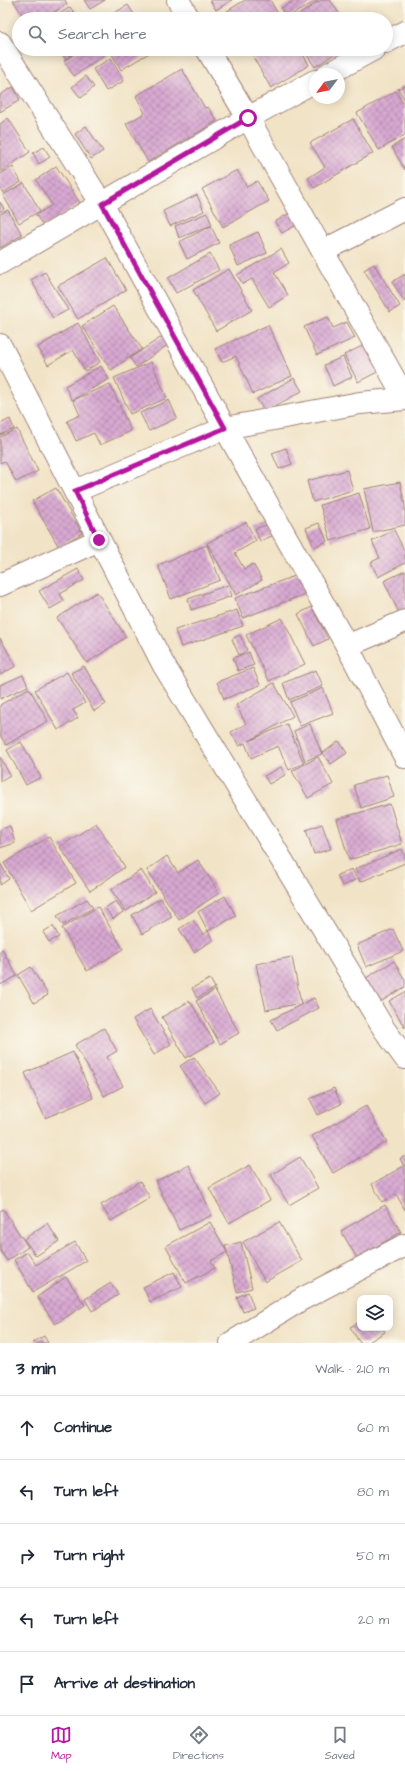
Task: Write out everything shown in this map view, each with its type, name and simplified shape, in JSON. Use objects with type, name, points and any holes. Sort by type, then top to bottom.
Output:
[{"type":"street","points":[[178,0],[185,12]]},
{"type":"street","points":[[393,38],[405,32]]},
{"type":"street","points":[[0,43],[102,204],[347,646],[405,757]]},
{"type":"street","points":[[75,491],[225,428],[360,403],[405,398],[248,118],[211,56]]},
{"type":"street","points":[[339,68],[361,56]]},
{"type":"street","points":[[0,263],[248,118],[309,84]]},
{"type":"street","points":[[323,251],[405,209]]},
{"type":"street","points":[[0,345],[163,664],[384,1029],[405,1058]]},
{"type":"street","points":[[0,585],[99,540]]},
{"type":"street","points":[[347,646],[405,621]]},
{"type":"street","points":[[230,1343],[302,1299],[405,1245]]},
{"type":"building","points":[[13,0],[65,0],[67,4],[55,12],[21,12]]},
{"type":"building","points":[[84,0],[105,0],[90,9]]},
{"type":"building","points":[[210,0],[232,0],[216,10]]},
{"type":"building","points":[[245,0],[270,0],[277,12],[226,12]]},
{"type":"building","points":[[296,0],[318,0],[297,12],[283,12],[281,8]]},
{"type":"building","points":[[321,0],[330,0],[338,12],[303,12]]},
{"type":"building","points":[[128,5],[132,12],[116,12]]},
{"type":"building","points":[[70,7],[74,12],[62,12]]},
{"type":"building","points":[[71,56],[103,56],[74,76],[64,61]]},
{"type":"building","points":[[113,56],[144,56],[121,70]]},
{"type":"building","points":[[252,56],[304,56],[309,65],[271,88]]},
{"type":"building","points":[[308,56],[332,56],[315,67]]},
{"type":"building","points":[[111,58],[124,81],[106,91],[93,69]]},
{"type":"building","points":[[182,69],[205,108],[208,107],[217,121],[148,162],[126,124],[145,113],[136,96]]},
{"type":"building","points":[[86,76],[94,87],[81,98],[72,87]]},
{"type":"building","points":[[405,85],[405,100],[398,89]]},
{"type":"building","points":[[13,87],[20,100],[0,112],[0,95]]},
{"type":"building","points":[[396,91],[405,107],[405,135],[379,150],[357,113]]},
{"type":"building","points":[[8,118],[30,152],[0,172],[0,124]]},
{"type":"building","points":[[353,119],[373,153],[314,188],[308,178],[325,167],[310,143]]},
{"type":"building","points":[[86,126],[103,151],[91,159],[75,134]]},
{"type":"building","points":[[405,139],[405,170],[392,147]]},
{"type":"building","points":[[44,147],[50,157],[39,164],[33,153]]},
{"type":"building","points":[[56,166],[80,203],[44,227],[36,215],[52,205],[36,180]]},
{"type":"building","points":[[13,167],[21,182],[3,193],[0,187],[0,174]]},
{"type":"building","points":[[237,170],[247,187],[257,181],[269,201],[223,227],[202,189]]},
{"type":"building","points":[[24,183],[40,211],[19,223],[3,195]]},
{"type":"building","points":[[197,195],[204,211],[170,226],[163,211]]},
{"type":"building","points":[[0,202],[4,209],[0,212]]},
{"type":"building","points":[[8,210],[22,235],[0,248],[0,214]]},
{"type":"building","points":[[291,212],[298,224],[282,233],[275,222]]},
{"type":"building","points":[[207,213],[212,225],[179,238],[175,226]]},
{"type":"building","points":[[211,226],[219,243],[187,259],[179,242]]},
{"type":"building","points":[[258,232],[267,253],[238,266],[229,245]]},
{"type":"building","points":[[281,249],[289,263],[274,272],[288,295],[269,307],[252,279],[243,284],[237,275]]},
{"type":"building","points":[[210,254],[219,270],[176,293],[168,278]]},
{"type":"building","points":[[107,258],[126,290],[78,319],[58,286]]},
{"type":"building","points":[[374,264],[400,306],[390,312],[364,270]]},
{"type":"building","points":[[229,269],[252,310],[216,331],[193,290]]},
{"type":"building","points":[[45,272],[68,310],[53,318],[31,280]]},
{"type":"building","points":[[405,274],[405,302],[392,282]]},
{"type":"building","points":[[113,306],[142,349],[111,370],[82,326]]},
{"type":"building","points":[[328,317],[333,328],[347,322],[355,338],[317,355],[304,327]]},
{"type":"building","points":[[78,323],[100,362],[85,371],[73,350],[48,365],[38,347]]},
{"type":"building","points":[[268,325],[292,376],[253,394],[236,356],[222,362],[215,349]]},
{"type":"building","points":[[163,336],[169,344],[136,367],[130,358]]},
{"type":"building","points":[[374,340],[387,367],[358,382],[344,355]]},
{"type":"building","points":[[343,357],[352,377],[333,386],[324,365]]},
{"type":"building","points":[[151,362],[167,398],[130,414],[114,378]]},
{"type":"building","points":[[101,366],[109,379],[72,400],[65,386]]},
{"type":"building","points":[[294,378],[302,391],[265,412],[257,399]]},
{"type":"building","points":[[110,384],[131,431],[100,445],[94,433],[76,441],[67,421],[80,415],[73,400]]},
{"type":"building","points":[[169,400],[177,418],[149,431],[140,413]]},
{"type":"building","points":[[10,419],[14,429],[0,435],[0,424]]},
{"type":"building","points":[[17,429],[38,471],[16,482],[5,461],[0,463],[0,437]]},
{"type":"building","points":[[286,448],[292,464],[279,469],[272,453]]},
{"type":"building","points":[[347,470],[353,490],[313,502],[307,481]]},
{"type":"building","points":[[400,482],[405,506],[405,525],[373,532],[364,489]]},
{"type":"building","points":[[56,488],[82,533],[59,547],[32,501]]},
{"type":"building","points":[[359,493],[370,529],[331,541],[320,505]]},
{"type":"building","points":[[246,522],[256,541],[235,553],[244,569],[253,564],[262,580],[236,595],[207,543]]},
{"type":"building","points":[[319,523],[327,541],[314,547],[306,528]]},
{"type":"building","points":[[269,524],[274,535],[260,541],[255,529]]},
{"type":"building","points":[[394,530],[405,552],[405,563],[378,577],[371,562],[380,558],[372,541]]},
{"type":"building","points":[[207,545],[220,580],[171,599],[158,565]]},
{"type":"building","points":[[78,569],[84,580],[60,594],[64,601],[50,609],[39,591]]},
{"type":"building","points":[[405,571],[405,626],[384,581]]},
{"type":"building","points":[[300,574],[308,593],[243,618],[235,598]]},
{"type":"building","points":[[228,585],[232,596],[191,610],[188,599]]},
{"type":"building","points":[[97,592],[126,637],[87,663],[57,618]]},
{"type":"building","points":[[312,607],[328,639],[314,646],[298,614]]},
{"type":"building","points":[[237,610],[243,626],[181,647],[175,630]]},
{"type":"building","points":[[282,618],[305,664],[269,681],[246,635]]},
{"type":"building","points":[[240,635],[247,650],[239,655],[232,639]]},
{"type":"building","points":[[0,638],[16,666],[0,675]]},
{"type":"building","points":[[249,652],[254,665],[238,671],[233,658]]},
{"type":"building","points":[[84,666],[106,704],[94,711],[71,673]]},
{"type":"building","points":[[253,668],[260,685],[224,699],[217,682]]},
{"type":"building","points":[[316,670],[323,686],[289,700],[283,683]]},
{"type":"building","points":[[67,672],[85,703],[73,710],[78,718],[58,730],[35,690]]},
{"type":"building","points":[[23,675],[28,686],[0,699],[0,685]]},
{"type":"building","points":[[274,683],[293,716],[249,741],[287,724],[304,763],[289,770],[278,746],[251,758],[245,743],[239,746],[231,732],[246,724],[236,705]]},
{"type":"building","points":[[29,688],[48,721],[6,745],[0,735],[0,705]]},
{"type":"building","points":[[323,688],[333,713],[300,726],[290,702]]},
{"type":"building","points":[[310,724],[322,754],[305,761],[294,731]]},
{"type":"building","points":[[339,741],[347,753],[331,764],[323,753]]},
{"type":"building","points":[[21,742],[41,777],[26,785],[7,750]]},
{"type":"building","points":[[0,757],[10,775],[0,781]]},
{"type":"building","points":[[318,757],[333,784],[308,798],[292,771]]},
{"type":"building","points":[[281,767],[285,775],[269,784],[264,776]]},
{"type":"building","points":[[387,775],[394,797],[361,808],[354,785]]},
{"type":"building","points":[[390,804],[402,844],[349,860],[337,819]]},
{"type":"building","points":[[96,823],[125,867],[90,891],[60,847]]},
{"type":"building","points":[[322,824],[331,849],[314,854],[306,830]]},
{"type":"building","points":[[10,826],[15,843],[0,848],[0,830]]},
{"type":"building","points":[[49,837],[76,883],[31,910],[4,863]]},
{"type":"building","points":[[402,849],[405,856],[405,863],[360,882],[355,869]]},
{"type":"building","points":[[167,856],[178,873],[198,860],[219,893],[179,920],[147,870]]},
{"type":"building","points":[[0,863],[9,879],[0,885]]},
{"type":"building","points":[[352,869],[357,879],[342,886],[337,875]]},
{"type":"building","points":[[141,870],[155,892],[126,911],[111,890]]},
{"type":"building","points":[[225,896],[236,916],[208,931],[198,912]]},
{"type":"building","points":[[161,898],[172,917],[142,934],[132,915]]},
{"type":"building","points":[[87,899],[93,908],[63,925],[57,916]]},
{"type":"building","points":[[116,901],[123,912],[113,919],[105,908]]},
{"type":"building","points":[[98,907],[123,949],[87,971],[62,928]]},
{"type":"building","points":[[193,920],[203,935],[208,931],[213,940],[194,952],[179,929]]},
{"type":"building","points":[[53,926],[59,937],[49,942],[43,932]]},
{"type":"building","points":[[393,929],[403,951],[366,967],[357,945]]},
{"type":"building","points":[[2,949],[17,976],[0,985],[0,951]]},
{"type":"building","points":[[292,957],[301,1003],[266,1010],[256,964]]},
{"type":"building","points":[[394,961],[405,980],[405,987],[375,1005],[361,981]]},
{"type":"building","points":[[31,967],[48,995],[34,1003],[18,975]]},
{"type":"building","points":[[210,979],[215,988],[197,998],[192,988]]},
{"type":"building","points":[[215,990],[239,1033],[220,1044],[196,1001]]},
{"type":"building","points":[[405,992],[405,1028],[389,1001]]},
{"type":"building","points":[[314,998],[319,1008],[277,1030],[271,1020]]},
{"type":"building","points":[[190,1001],[214,1042],[186,1058],[162,1017]]},
{"type":"building","points":[[150,1009],[171,1044],[154,1055],[133,1019]]},
{"type":"building","points":[[104,1028],[117,1051],[107,1057],[123,1086],[104,1096],[75,1045]]},
{"type":"building","points":[[73,1052],[93,1098],[45,1118],[25,1073]]},
{"type":"building","points":[[194,1057],[220,1093],[205,1103],[180,1066]]},
{"type":"building","points":[[334,1088],[341,1104],[318,1115],[310,1099]]},
{"type":"building","points":[[366,1106],[387,1142],[333,1173],[312,1136]]},
{"type":"building","points":[[405,1156],[405,1210],[396,1194],[382,1202],[372,1184],[404,1166],[400,1159]]},
{"type":"building","points":[[300,1157],[318,1188],[289,1205],[271,1175]]},
{"type":"building","points":[[189,1165],[212,1215],[179,1230],[156,1181]]},
{"type":"building","points":[[250,1165],[270,1200],[229,1223],[209,1188]]},
{"type":"building","points":[[140,1181],[150,1198],[111,1221],[101,1205]]},
{"type":"building","points":[[385,1205],[401,1232],[357,1258],[341,1231]]},
{"type":"building","points":[[3,1209],[28,1247],[7,1261],[0,1250],[0,1211]]},
{"type":"building","points":[[210,1222],[227,1252],[211,1261],[215,1268],[186,1283],[166,1246]]},
{"type":"building","points":[[279,1222],[302,1261],[265,1282],[243,1242]]},
{"type":"building","points":[[47,1223],[59,1241],[36,1256],[24,1239]]},
{"type":"building","points":[[75,1242],[86,1261],[33,1292],[14,1260],[28,1252],[36,1265]]},
{"type":"building","points":[[241,1242],[252,1288],[237,1292],[225,1246]]},
{"type":"building","points":[[174,1272],[182,1287],[150,1302],[143,1287]]},
{"type":"building","points":[[66,1277],[85,1305],[55,1324],[37,1297]]},
{"type":"building","points":[[111,1283],[118,1295],[92,1311],[85,1299]]},
{"type":"building","points":[[248,1292],[254,1308],[243,1312],[237,1297]]},
{"type":"building","points":[[357,1324],[357,1331],[385,1332],[367,1343],[360,1343],[350,1327]]},
{"type":"building","points":[[44,1336],[48,1343],[32,1343]]},
{"type":"route","points":[[99,540],[75,491],[225,428],[102,204],[248,118]]}]
